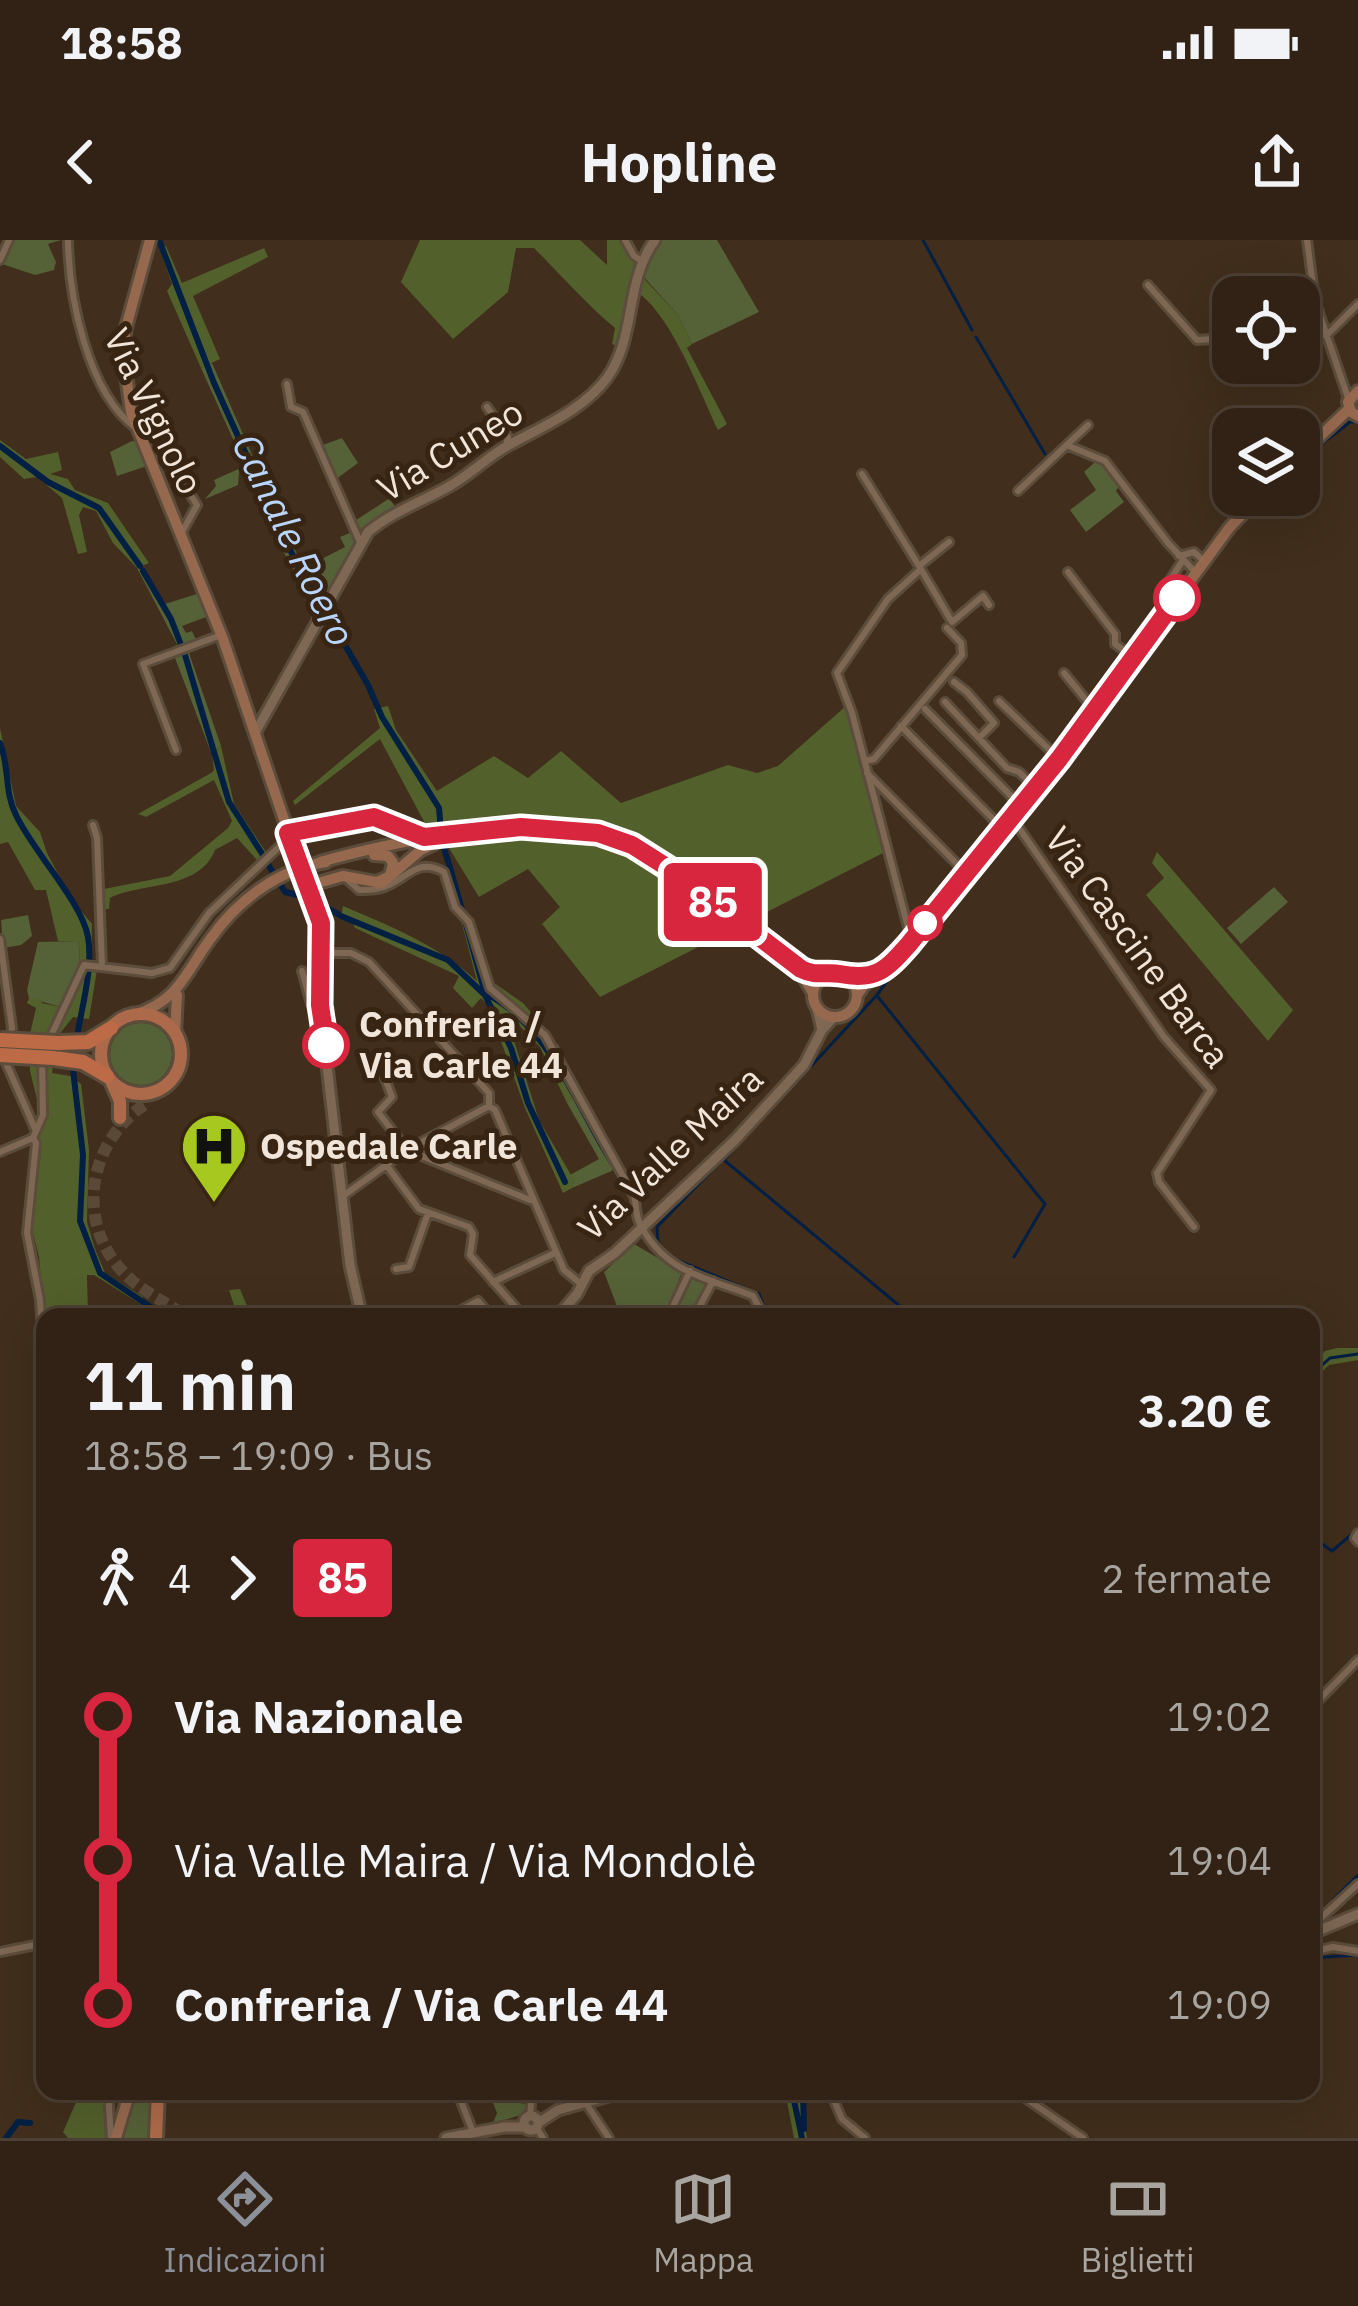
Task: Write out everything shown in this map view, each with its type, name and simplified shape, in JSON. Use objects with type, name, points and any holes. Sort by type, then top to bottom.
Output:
[{"type":"highway","points":[[0,1055],[56,1050],[88,1042],[111,1028]]},
{"type":"highway","points":[[0,1040],[56,1050],[109,1079]]},
{"type":"main road","points":[[136,428],[127,386],[125,331],[150,240]]},
{"type":"main road","points":[[1320,435],[1354,403]]},
{"type":"main road","name":"Via Vignolo","points":[[136,428],[261,723],[262,752],[305,881]]},
{"type":"main road","points":[[289,837],[380,817],[424,837],[495,829],[580,829],[632,845],[687,881],[801,973],[817,1008],[834,1017],[848,1013],[857,994],[892,963],[1022,806],[1196,572],[1201,557],[1243,516]]},
{"type":"main road","points":[[120,1118],[101,1052],[111,1028],[163,1005],[214,933],[246,899],[282,877],[384,841],[386,828],[368,818]]},
{"type":"main road","points":[[323,861],[495,829]]},
{"type":"main road","points":[[305,881],[348,876],[390,880],[429,845],[495,829]]},
{"type":"main road","points":[[323,861],[388,856],[390,876],[376,882]]},
{"type":"main road","points":[[783,958],[824,976],[861,979],[892,963]]},
{"type":"main road","points":[[841,974],[857,994]]},
{"type":"main road","points":[[813,993],[824,976]]},
{"type":"main road","points":[[144,1105],[177,1071],[174,1003],[185,977]]},
{"type":"main road","points":[[134,1015],[158,1018],[175,1034]]},
{"type":"main road","points":[[109,1079],[141,1095],[162,1088]]},
{"type":"main road","points":[[114,2138],[127,2100]]},
{"type":"main road","points":[[158,2100],[158,2138]]},
{"type":"street","points":[[0,260],[9,240]]},
{"type":"street","name":"Via Vignolo","points":[[68,240],[80,327],[112,401],[136,428]]},
{"type":"street","points":[[625,240],[642,261]]},
{"type":"street","name":"Via Cuneo","points":[[261,723],[360,542],[376,525],[454,484],[510,441],[570,411],[606,379],[624,344],[642,261],[655,240]]},
{"type":"street","points":[[1306,240],[1311,276]]},
{"type":"street","points":[[1148,285],[1197,340],[1212,339]]},
{"type":"street","points":[[1326,336],[1358,304]]},
{"type":"street","points":[[1320,317],[1342,383],[1354,403]]},
{"type":"street","points":[[287,384],[291,406],[303,412],[360,542]]},
{"type":"street","points":[[487,407],[510,441]]},
{"type":"street","points":[[1018,491],[1088,425]]},
{"type":"street","points":[[1069,446],[1105,460],[1196,572]]},
{"type":"street","points":[[862,474],[952,622],[980,592],[989,604]]},
{"type":"street","name":"Via Vignolo","points":[[178,475],[197,505],[180,536]]},
{"type":"street","points":[[910,942],[865,761],[837,673],[888,599],[949,542]]},
{"type":"street","points":[[1181,558],[1201,557]]},
{"type":"street","points":[[1174,601],[1162,590],[1181,558]]},
{"type":"street","points":[[1068,572],[1115,634],[1115,644],[1133,657]]},
{"type":"street","points":[[865,761],[874,759],[962,655],[961,643],[947,628]]},
{"type":"street","points":[[176,750],[143,664],[221,634]]},
{"type":"street","points":[[1064,673],[1094,711]]},
{"type":"street","points":[[954,682],[994,723],[979,738]]},
{"type":"street","points":[[999,701],[1059,759]]},
{"type":"street","points":[[945,703],[1006,768],[1019,772],[1036,788]]},
{"type":"street","points":[[925,709],[1022,806]]},
{"type":"street","points":[[901,727],[1003,829]]},
{"type":"street","points":[[867,772],[967,873]]},
{"type":"street","name":"Via Cascine Barca","points":[[1012,818],[1164,1037],[1211,1090],[1157,1173],[1194,1227]]},
{"type":"street","points":[[93,825],[98,838],[98,966]]},
{"type":"street","points":[[0,1152],[34,1134],[43,1115],[44,1051],[84,965],[152,973],[170,968],[221,901],[289,837]]},
{"type":"street","points":[[348,876],[352,887],[373,890],[415,868],[428,866],[444,872],[455,907],[469,922],[490,988],[524,1015],[553,1048],[634,1196],[640,1230],[663,1258],[753,1296],[758,1308]]},
{"type":"street","points":[[305,881],[321,923],[322,1016],[350,1265],[360,1308]]},
{"type":"street","points":[[0,939],[12,1028],[6,1063],[36,1144],[27,1233],[41,1308]]},
{"type":"street","points":[[331,952],[351,953],[368,962],[488,1094],[564,1270],[581,1284]]},
{"type":"street","points":[[302,971],[313,1011],[322,1016]]},
{"type":"street","points":[[817,1008],[822,1030]]},
{"type":"street","name":"Via Valle Maira","points":[[564,1308],[589,1270],[640,1230],[735,1141],[804,1065],[834,1017]]},
{"type":"street","points":[[380,1065],[392,1097],[378,1112],[407,1150],[533,1201]]},
{"type":"street","points":[[343,1196],[407,1150],[492,1108]]},
{"type":"street","points":[[386,1165],[419,1209],[469,1228],[473,1234],[470,1255],[516,1308]]},
{"type":"street","points":[[396,1270],[409,1267],[415,1257],[428,1213]]},
{"type":"street","points":[[493,1282],[556,1253]]},
{"type":"street","points":[[672,1308],[690,1271]]},
{"type":"street","points":[[699,1308],[713,1281]]},
{"type":"street","points":[[1358,1533],[1358,1542]]},
{"type":"street","points":[[1320,1699],[1358,1660]]},
{"type":"street","points":[[1320,1921],[1358,1884]]},
{"type":"street","points":[[1320,1927],[1358,1914]]},
{"type":"street","points":[[0,1952],[36,1945]]},
{"type":"street","points":[[1320,1950],[1358,1951]]},
{"type":"street","points":[[109,2100],[114,2138]]},
{"type":"street","points":[[462,2100],[480,2134]]},
{"type":"street","points":[[532,2100],[531,2122],[543,2138]]},
{"type":"street","points":[[446,2138],[531,2122],[593,2100]]},
{"type":"street","points":[[834,2100],[842,2120],[865,2138]]},
{"type":"street","points":[[1028,2100],[1083,2138]]},
{"type":"street","points":[[585,2102],[609,2138]]},
{"type":"green space","points":[[11,240],[61,240],[48,244],[56,262],[54,270],[35,275],[2,264]]},
{"type":"green space","points":[[420,240],[580,240],[607,265],[607,240],[622,240],[637,262],[635,269],[678,315],[692,344],[687,348],[727,424],[718,430],[681,350],[643,297],[629,288],[620,347],[612,344],[615,328],[534,248],[516,248],[508,292],[453,339],[401,282]]},
{"type":"green space","points":[[662,240],[717,240],[759,312],[692,344],[678,315],[642,275]]},
{"type":"green space","points":[[166,246],[182,283],[264,248],[268,257],[193,296],[220,359],[201,368],[167,291],[172,284],[159,248]]},
{"type":"green space","points":[[212,363],[284,528],[308,566],[345,547],[340,537],[350,533],[353,522],[390,498],[396,509],[358,535],[317,612],[248,474],[239,473],[238,485],[205,499],[216,486],[214,480],[245,466],[201,368]]},
{"type":"green space","points":[[342,438],[358,463],[335,480],[320,446]]},
{"type":"green space","points":[[0,440],[26,459],[58,452],[62,470],[50,474],[108,503],[149,563],[137,568],[113,543],[96,511],[83,507],[79,515],[87,552],[78,554],[62,498],[37,477],[24,479],[0,457]]},
{"type":"green space","points":[[138,442],[147,466],[117,476],[110,452]]},
{"type":"green space","points":[[1095,462],[1105,466],[1120,485],[1116,491],[1124,502],[1086,532],[1070,510],[1096,490],[1084,472]]},
{"type":"green space","points":[[142,567],[165,604],[200,593],[209,616],[182,626],[186,633],[192,631],[197,642],[187,647],[221,746],[212,755],[175,658],[179,648],[137,568]]},
{"type":"green space","points":[[847,705],[885,852],[600,997],[542,924],[560,907],[528,869],[479,897],[449,848],[428,829],[380,739],[295,805],[293,801],[380,728],[374,709],[388,706],[396,730],[437,791],[494,756],[528,778],[561,751],[621,803],[728,765],[757,773],[778,766]]},
{"type":"green space","points":[[0,728],[16,806],[40,832],[72,900],[92,924],[91,965],[97,970],[89,1019],[73,1017],[57,1037],[52,1073],[81,1084],[89,1150],[87,1222],[95,1249],[105,1273],[143,1297],[142,1305],[87,1275],[88,1308],[43,1308],[31,1225],[40,1112],[30,1071],[36,1008],[27,1003],[29,998],[41,999],[64,1008],[77,975],[80,950],[78,941],[58,941],[46,890],[35,890],[8,842],[0,844]]},
{"type":"green space","points":[[221,746],[234,804],[266,852],[257,860],[237,838],[215,850],[196,873],[123,893],[110,898],[109,909],[98,909],[104,889],[170,876],[228,828],[232,821],[214,780],[146,817],[138,814],[211,773],[212,755]]},
{"type":"green space","points":[[1157,852],[1293,1010],[1268,1041],[1146,895],[1164,878],[1152,863]]},
{"type":"green space","points":[[1274,887],[1288,902],[1241,944],[1227,928]]},
{"type":"green space","points":[[343,906],[430,947],[477,981],[461,920],[475,923],[494,983],[523,1003],[559,1046],[575,1094],[567,1103],[540,1047],[517,1023],[509,1025],[539,1120],[574,1180],[572,1188],[563,1193],[525,1108],[488,1005],[481,998],[472,1008],[453,988],[459,976],[355,928],[341,918]]},
{"type":"green space","points":[[28,915],[32,936],[21,945],[3,948],[1,920]]},
{"type":"green space","points":[[78,941],[79,967],[64,1008],[29,998],[38,942]]},
{"type":"green space","points":[[141,1023],[163,1032],[172,1054],[163,1076],[141,1085],[119,1076],[110,1054],[119,1032]]},
{"type":"green space","points":[[575,1094],[616,1169],[572,1188],[570,1175],[599,1159],[567,1103]]},
{"type":"green space","points":[[634,1244],[682,1272],[668,1308],[618,1308],[604,1272]]},
{"type":"green space","points":[[689,1279],[711,1282],[711,1287],[696,1308],[676,1308]]},
{"type":"green space","points":[[240,1289],[248,1308],[235,1308],[229,1290]]},
{"type":"green space","points":[[1358,1348],[1358,1360],[1329,1365],[1320,1374],[1320,1356],[1325,1351]]},
{"type":"green space","points":[[77,2100],[107,2100],[109,2138],[68,2138],[63,2132]]},
{"type":"green space","points":[[131,2100],[152,2100],[150,2138],[119,2138]]},
{"type":"green space","points":[[492,2100],[528,2104],[528,2113],[493,2123],[497,2113]]},
{"type":"green space","points":[[787,2100],[800,2100],[807,2138],[794,2138]]},
{"type":"waterway","name":"Canale Roero","points":[[159,240],[214,383],[286,543],[382,717],[439,808],[441,831]]},
{"type":"waterway","points":[[923,240],[972,330]]},
{"type":"waterway","points":[[976,337],[1045,454]]},
{"type":"waterway","points":[[1320,445],[1350,422],[1358,422]]},
{"type":"waterway","points":[[0,446],[48,482],[99,508],[140,566]]},
{"type":"waterway","points":[[143,571],[185,655],[229,802],[263,855]]},
{"type":"waterway","points":[[0,743],[16,815],[76,908],[88,937],[88,972],[78,1031]]},
{"type":"waterway","points":[[443,845],[448,861]]},
{"type":"waterway","points":[[266,861],[285,892],[306,897]]},
{"type":"waterway","name":"Canale Roero","points":[[449,864],[463,913]]},
{"type":"waterway","points":[[316,902],[338,914]]},
{"type":"waterway","points":[[341,916],[448,960],[485,995],[565,1182]]},
{"type":"waterway","name":"Canale Roero","points":[[465,921],[485,993],[508,1008],[544,1046],[613,1164]]},
{"type":"waterway","points":[[902,1308],[724,1160],[877,995],[911,948]]},
{"type":"waterway","points":[[878,997],[1045,1204],[1014,1257]]},
{"type":"waterway","points":[[73,1070],[83,1155],[80,1221],[100,1273],[152,1308]]},
{"type":"waterway","points":[[665,1252],[658,1242],[657,1227],[716,1166]]},
{"type":"waterway","points":[[615,1168],[626,1188]]},
{"type":"waterway","points":[[672,1258],[759,1294],[764,1308]]},
{"type":"waterway","points":[[1320,1367],[1330,1358],[1358,1354]]},
{"type":"waterway","points":[[1320,1542],[1332,1551],[1358,1529]]},
{"type":"waterway","points":[[1333,1900],[1358,1875]]},
{"type":"waterway","points":[[1320,1957],[1358,1955]]},
{"type":"waterway","name":"Canale Roero","points":[[794,2100],[802,2138]]},
{"type":"waterway","points":[[803,2100],[804,2129]]},
{"type":"waterway","points":[[6,2138],[18,2122],[30,2123]]},
{"type":"tunnel","points":[[144,1105],[110,1141],[94,1185],[94,1209],[109,1254],[139,1286],[172,1308]]},
{"type":"bus line","name":"85","points":[[326,1045],[320,1005],[321,923],[288,833],[380,817],[424,837],[521,827],[598,833],[632,845],[673,871],[801,969],[861,979],[892,963],[909,944],[1059,759],[1177,598]]},
{"type":"place","name":"Confreria / Via Carle 44","points":[[326,1045]]},
{"type":"place","name":"Ospedale Carle","points":[[214,1205]]}]
